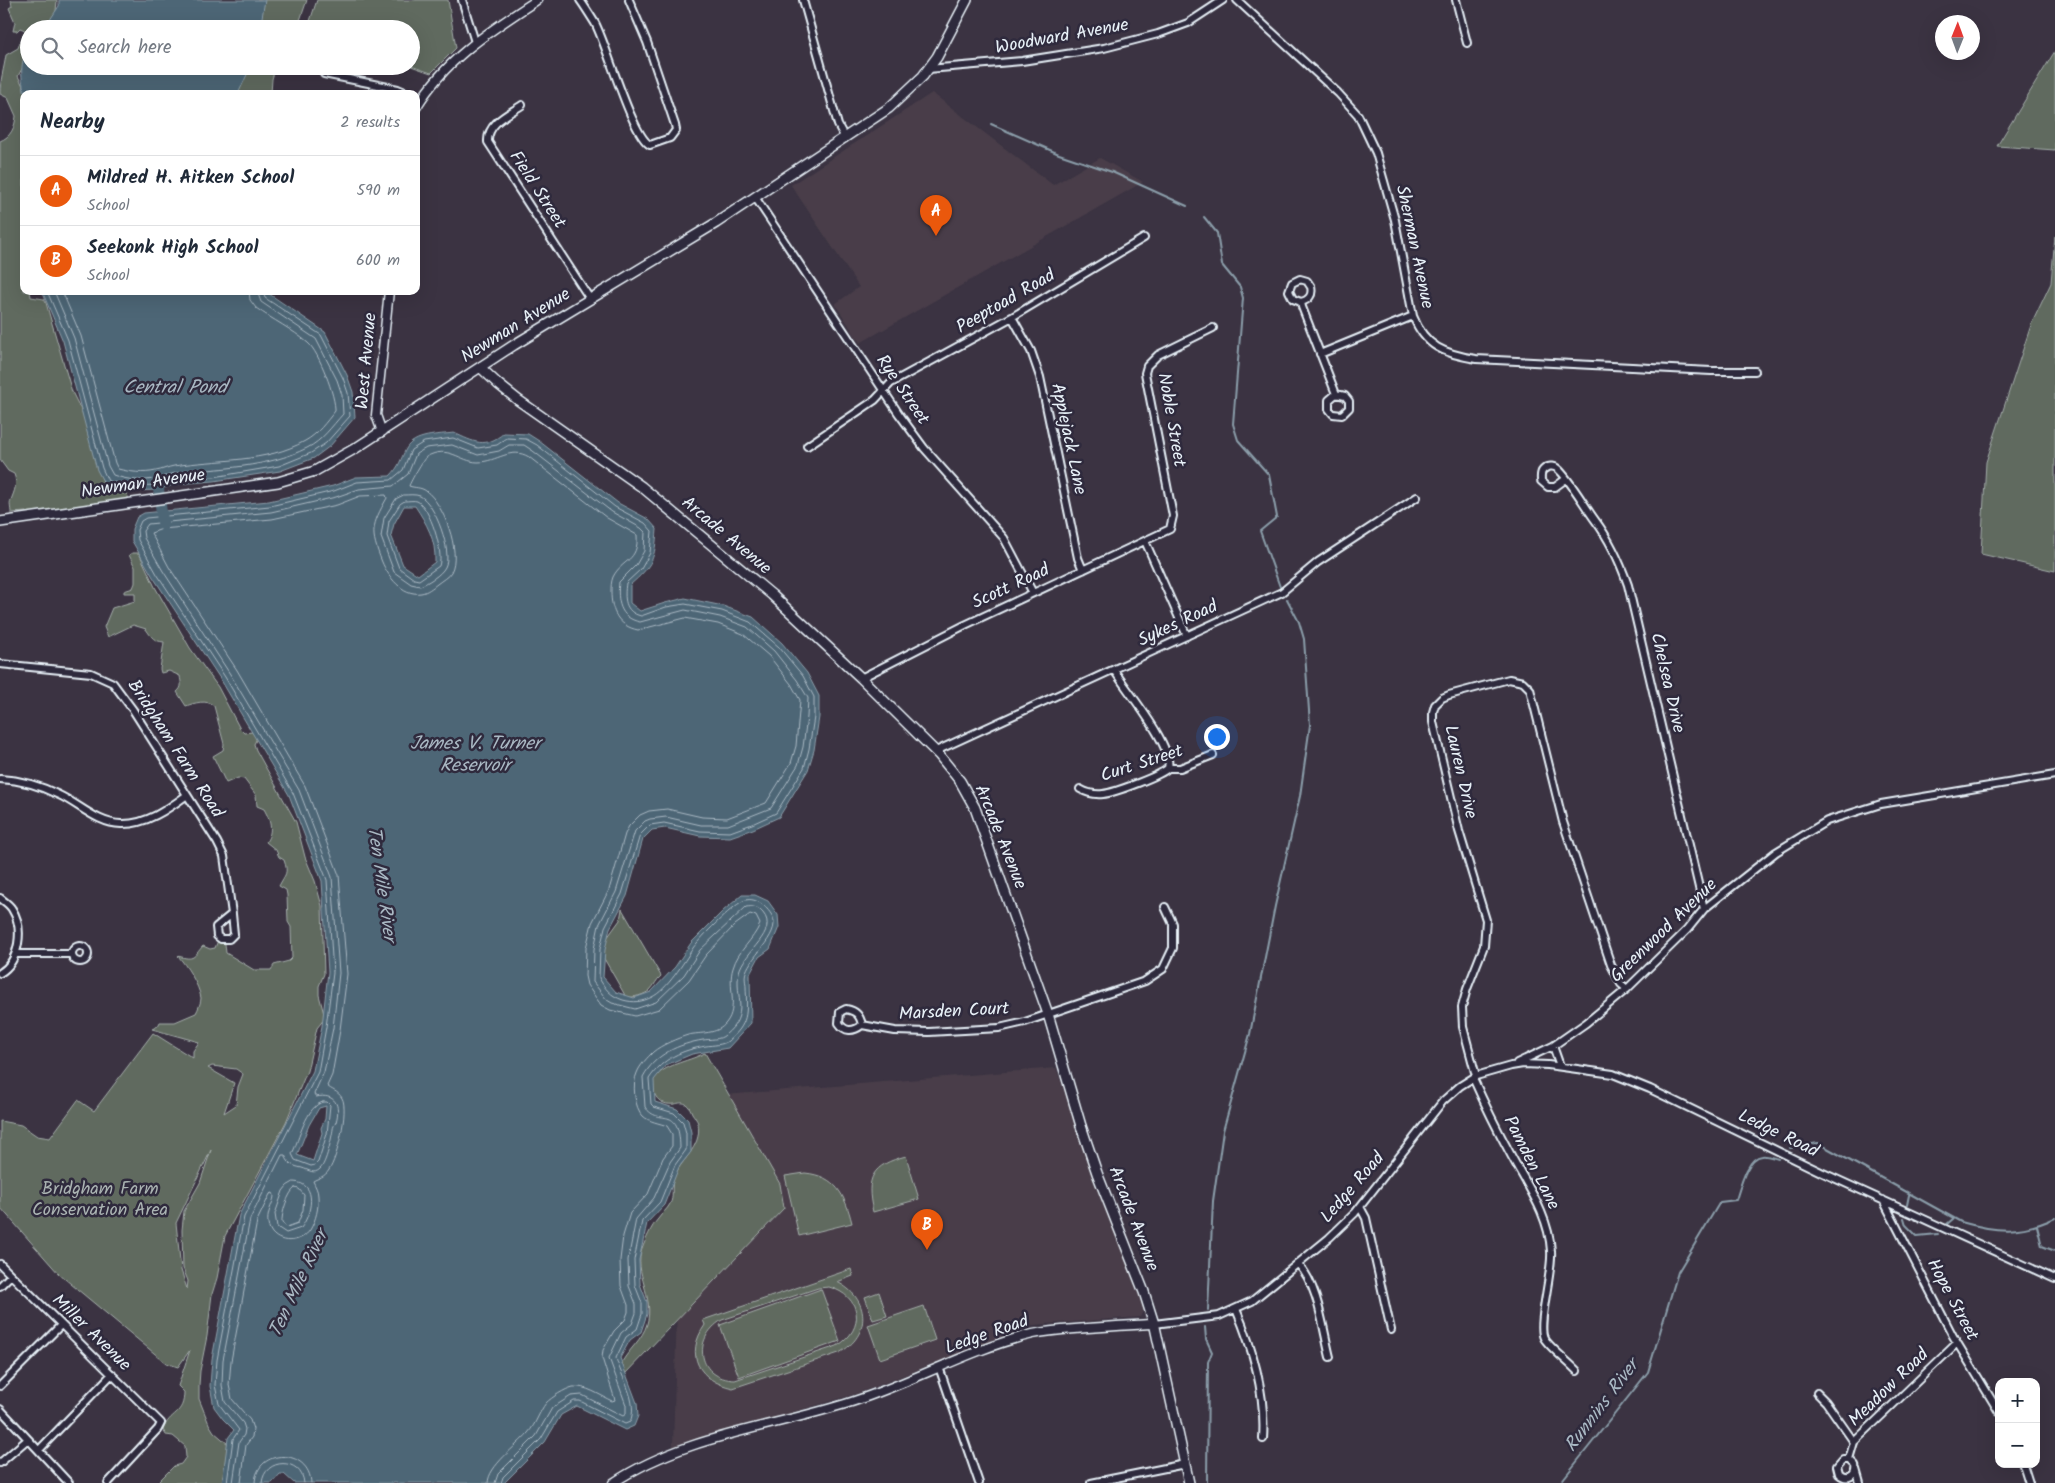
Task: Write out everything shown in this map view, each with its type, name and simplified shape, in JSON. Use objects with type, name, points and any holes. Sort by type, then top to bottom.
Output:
[{"type":"main road","name":"Newman Avenue","points":[[0,522],[278,482],[315,471],[382,432],[480,366],[755,197],[888,108],[928,70],[937,58],[967,0]]},
{"type":"main road","name":"Arcade Avenue","points":[[480,366],[505,389],[630,478],[772,595],[936,751],[960,781],[975,808],[1048,1014],[1097,1173],[1154,1324],[1189,1483]]},
{"type":"street","points":[[462,0],[475,42]]},
{"type":"street","points":[[420,98],[451,63],[475,42],[537,0]]},
{"type":"street","points":[[580,0],[595,23],[622,95],[646,142],[650,145],[670,138],[676,130],[658,73],[628,0]]},
{"type":"street","points":[[803,0],[838,125],[845,138]]},
{"type":"street","name":"Woodward Avenue","points":[[928,70],[1022,60],[1104,48],[1158,34],[1188,23],[1216,2],[1223,0]]},
{"type":"street","name":"Sherman Avenue","points":[[1237,0],[1358,115],[1376,153],[1395,220],[1413,316],[1419,330],[1438,348],[1453,355],[1476,359],[1755,371]]},
{"type":"street","points":[[1456,0],[1467,43]]},
{"type":"street","points":[[329,75],[398,90]]},
{"type":"street","name":"Field Street","points":[[522,105],[493,125],[489,132],[488,142],[590,299]]},
{"type":"street","name":"Rye Street","points":[[755,197],[883,391],[924,448],[1004,538],[1033,593]]},
{"type":"street","name":"Peeptoad Road","points":[[806,446],[874,400],[891,383],[1012,317],[1144,238]]},
{"type":"street","name":"West Avenue","points":[[382,432],[376,416],[389,295]]},
{"type":"street","points":[[1301,302],[1336,394]]},
{"type":"street","points":[[1320,354],[1413,316]]},
{"type":"street","name":"Applejack Lane","points":[[1012,317],[1030,351],[1040,377],[1078,558],[1083,570]]},
{"type":"street","name":"Noble Street","points":[[1173,525],[1173,516],[1145,374],[1147,366],[1158,355],[1213,328]]},
{"type":"street","name":"Chelsea Drive","points":[[1566,479],[1606,536],[1619,560],[1628,585],[1704,909]]},
{"type":"street","name":"Sykes Road","points":[[936,751],[1282,592],[1318,562],[1417,498]]},
{"type":"street","name":"Scott Road","points":[[861,678],[965,625],[1166,532],[1173,525]]},
{"type":"street","points":[[1145,542],[1187,636]]},
{"type":"street","name":"Bridgham Farm Road","points":[[0,664],[91,673],[113,682],[133,710],[217,842],[224,856],[232,914]]},
{"type":"street","points":[[1114,670],[1126,690],[1152,722],[1168,758],[1168,768]]},
{"type":"street","name":"Lauren Drive","points":[[1474,1077],[1463,1027],[1462,1007],[1484,946],[1486,920],[1458,831],[1434,722],[1434,708],[1442,698],[1509,679],[1520,681],[1530,689],[1563,822],[1611,965],[1621,984],[1627,989]]},
{"type":"street","name":"Curt Street","points":[[1080,789],[1090,794],[1103,794],[1158,776],[1168,768],[1180,768],[1213,755]]},
{"type":"street","name":"Greenwood Avenue","points":[[1511,1066],[1553,1046],[1586,1023],[1627,989],[1687,930],[1704,909],[1776,852],[1827,821],[1882,804],[2055,775]]},
{"type":"street","points":[[0,778],[41,788],[77,804],[100,818],[120,824],[134,823],[156,815],[187,795]]},
{"type":"street","points":[[0,898],[11,908],[16,918],[17,954],[7,969],[0,973]]},
{"type":"street","name":"Marsden Court","points":[[862,1025],[895,1031],[999,1028],[1026,1022],[1145,981],[1163,969],[1173,948],[1173,924],[1165,907]]},
{"type":"street","points":[[17,954],[72,954]]},
{"type":"street","points":[[1553,1046],[1560,1066]]},
{"type":"street","name":"Ledge Road","points":[[613,1483],[649,1462],[668,1454],[848,1403],[1034,1334],[1154,1324],[1220,1316],[1236,1309],[1252,1301],[1329,1238],[1360,1207],[1443,1101],[1460,1086],[1474,1077],[1524,1064],[1560,1066],[1613,1074],[1650,1089],[2055,1280]]},
{"type":"street","name":"Pamden Lane","points":[[1474,1077],[1493,1122],[1542,1212],[1548,1231],[1551,1269],[1542,1327],[1544,1338],[1577,1371]]},
{"type":"street","name":"Hope Street","points":[[1883,1200],[1957,1343],[1995,1405]]},
{"type":"street","points":[[1360,1207],[1366,1218],[1391,1330]]},
{"type":"street","name":"Miller Avenue","points":[[0,1264],[161,1423],[158,1429],[108,1483]]},
{"type":"street","points":[[1298,1264],[1305,1270],[1312,1286],[1330,1357]]},
{"type":"street","points":[[0,1286],[11,1275]]},
{"type":"street","points":[[1236,1309],[1254,1362],[1265,1416],[1264,1439]]},
{"type":"street","points":[[0,1386],[61,1325]]},
{"type":"street","name":"Meadow Road","points":[[1856,1468],[1854,1474],[1848,1478],[1839,1474],[1836,1469],[1838,1463],[1843,1459],[1849,1459],[1854,1442],[1957,1343]]},
{"type":"street","points":[[939,1368],[979,1483]]},
{"type":"street","points":[[39,1450],[112,1374]]},
{"type":"street","points":[[1817,1393],[1826,1402],[1854,1442]]},
{"type":"street","points":[[0,1409],[69,1483]]},
{"type":"street","points":[[0,1463],[28,1438]]},
{"type":"street","points":[[1849,1459],[1854,1462],[1860,1483]]},
{"type":"street","points":[[1091,1483],[1185,1464]]},
{"type":"street","points":[[2024,1468],[2029,1483]]},
{"type":"shaded area","points":[[932,93],[1053,185],[1100,158],[1143,182],[860,343],[835,304],[859,287],[791,185]]},
{"type":"shaded area","points":[[1056,1068],[1144,1309],[1140,1317],[1032,1325],[859,1393],[673,1447],[677,1309],[782,1198],[725,1095]]},
{"type":"green space","points":[[11,0],[57,0],[54,20],[20,20],[20,28],[17,31],[13,31],[15,22],[9,8],[12,6]]},
{"type":"green space","points":[[257,0],[307,0],[300,20],[258,20]]},
{"type":"green space","points":[[317,0],[448,0],[456,48],[431,73],[420,69],[420,20],[310,20]]},
{"type":"green space","points":[[20,43],[20,72],[18,76],[25,90],[20,90],[20,295],[31,295],[31,297],[44,299],[72,392],[86,420],[102,476],[103,486],[113,492],[127,494],[130,503],[23,522],[26,512],[11,513],[10,503],[16,485],[14,474],[8,471],[0,460],[0,141],[12,131],[16,116],[8,98],[0,94],[0,89],[6,55],[18,48]]},
{"type":"green space","points":[[2055,51],[2055,150],[1997,146]]},
{"type":"green space","points":[[244,75],[273,75],[271,90],[234,90]]},
{"type":"green space","points":[[2055,236],[2055,571],[1981,554],[1986,462],[2031,325],[2051,283]]},
{"type":"green space","name":"Bridgham Farm Conservation Area","points":[[139,553],[155,587],[190,648],[218,687],[240,729],[244,733],[252,732],[257,738],[254,744],[256,750],[296,822],[305,857],[315,881],[322,906],[324,974],[319,986],[319,995],[325,1018],[317,1028],[307,1071],[286,1122],[225,1236],[212,1294],[207,1336],[200,1371],[199,1399],[214,1432],[228,1444],[222,1483],[157,1483],[174,1466],[181,1464],[186,1457],[185,1446],[173,1436],[166,1435],[163,1430],[169,1419],[182,1405],[184,1392],[178,1386],[190,1350],[178,1367],[166,1363],[59,1274],[0,1207],[0,1121],[21,1125],[37,1136],[50,1138],[78,1100],[94,1111],[153,1033],[193,1058],[193,1051],[199,1042],[152,1029],[158,1026],[160,1022],[175,1022],[196,1013],[199,1006],[201,998],[198,987],[178,956],[191,958],[203,946],[210,949],[215,948],[219,938],[227,941],[225,944],[226,953],[254,970],[271,970],[274,965],[289,961],[292,958],[287,895],[286,890],[279,886],[286,874],[284,860],[266,842],[270,833],[270,825],[264,809],[257,806],[256,795],[244,779],[238,778],[226,783],[213,756],[223,750],[224,744],[214,706],[204,702],[186,706],[177,692],[181,687],[180,676],[169,671],[161,673],[164,642],[153,638],[146,629],[133,625],[108,637],[104,627],[112,608],[135,601],[135,593],[124,593],[124,591],[133,588],[135,583],[135,567],[129,555]],"holes":[[[212,1066],[236,1069],[243,1074],[238,1087],[236,1105],[224,1113],[234,1083],[208,1068]],[[211,1150],[200,1183],[184,1211],[182,1230],[183,1268],[188,1281],[187,1289],[181,1270],[176,1223]]]},
{"type":"green space","points":[[622,909],[661,976],[648,992],[632,997],[626,997],[602,955],[607,938],[620,920]]},
{"type":"green space","points":[[705,1053],[780,1184],[784,1208],[624,1375],[622,1362],[642,1335],[649,1314],[640,1267],[642,1249],[653,1226],[670,1204],[673,1181],[694,1147],[699,1132],[698,1122],[688,1106],[683,1103],[669,1104],[660,1101],[653,1091],[651,1081],[663,1070]]},
{"type":"green space","points":[[906,1156],[919,1199],[873,1212],[870,1190],[874,1174],[885,1164]]},
{"type":"green space","points":[[805,1173],[824,1178],[838,1189],[846,1204],[852,1223],[799,1236],[785,1176]]},
{"type":"green space","points":[[851,1269],[853,1276],[837,1282],[856,1297],[863,1317],[862,1327],[857,1337],[839,1353],[733,1388],[721,1385],[711,1379],[698,1365],[696,1347],[705,1325],[703,1320]],"holes":[[[829,1287],[840,1291],[854,1305],[856,1322],[853,1331],[837,1346],[735,1380],[723,1378],[713,1373],[706,1366],[703,1357],[706,1337],[712,1328],[722,1320],[818,1288]]]},
{"type":"green space","points":[[821,1289],[840,1341],[739,1377],[720,1325]]},
{"type":"green space","points":[[879,1292],[887,1316],[873,1320],[865,1297]]},
{"type":"green space","points":[[924,1306],[935,1340],[880,1359],[868,1325]]},
{"type":"water","points":[[59,0],[265,0],[262,20],[50,20],[59,6]]},
{"type":"water","points":[[22,75],[247,75],[240,90],[24,90]]},
{"type":"water","name":"Central Pond","points":[[44,295],[271,295],[325,332],[347,375],[353,392],[355,417],[330,446],[314,458],[280,471],[214,481],[176,484],[158,490],[129,491],[105,485],[97,470],[63,341]]},
{"type":"water","name":"James V. Turner Reservoir","points":[[454,433],[479,442],[491,441],[504,433],[528,434],[618,503],[648,519],[657,529],[654,555],[644,572],[630,585],[630,603],[640,611],[685,598],[723,606],[753,617],[782,643],[807,673],[819,696],[819,717],[814,750],[808,770],[779,817],[730,837],[700,836],[665,828],[652,830],[643,839],[627,896],[610,928],[605,950],[603,977],[616,992],[634,998],[651,992],[675,967],[691,943],[742,895],[755,895],[768,901],[778,915],[779,927],[770,949],[759,957],[750,974],[751,1023],[728,1048],[692,1054],[666,1065],[654,1080],[655,1102],[677,1109],[688,1120],[691,1132],[691,1152],[679,1167],[664,1205],[647,1223],[639,1260],[640,1284],[647,1302],[647,1314],[641,1332],[630,1340],[620,1358],[637,1403],[638,1416],[634,1426],[625,1430],[577,1406],[561,1415],[545,1442],[504,1483],[294,1483],[284,1474],[280,1474],[272,1483],[222,1483],[228,1438],[234,1430],[214,1407],[210,1386],[212,1359],[239,1215],[313,1071],[322,1026],[328,972],[322,881],[289,795],[221,680],[153,577],[132,541],[132,529],[137,517],[144,513],[269,501],[333,486],[356,477],[390,476],[398,466],[406,449],[415,440],[434,435]],"holes":[[[404,506],[415,506],[427,526],[434,546],[435,562],[418,575],[403,565],[391,535],[394,524]],[[326,1106],[325,1119],[321,1128],[322,1133],[313,1161],[297,1155],[309,1125],[319,1108]]]},
{"type":"waterway","points":[[991,124],[1059,154],[1112,172],[1187,206]]},
{"type":"waterway","points":[[1204,217],[1217,233],[1222,265],[1240,287],[1243,298],[1233,424],[1238,440],[1269,475],[1277,517],[1260,531],[1280,587]]},
{"type":"waterway","name":"Ten Mile River","points":[[157,477],[163,525]]},
{"type":"waterway","points":[[1208,1310],[1213,1201],[1223,1131],[1250,1034],[1275,906],[1300,796],[1310,725],[1304,639],[1299,622],[1287,599]]},
{"type":"waterway","name":"Runnins River","points":[[1790,1148],[1818,1143],[1961,1222],[1986,1228],[2008,1230],[2031,1227],[2055,1218]]},
{"type":"waterway","name":"Runnins River","points":[[1560,1483],[1648,1372],[1678,1272],[1720,1202],[1736,1200],[1748,1167],[1757,1158],[1766,1156],[1778,1159]]},
{"type":"waterway","name":"Runnins River","points":[[1907,1205],[1909,1195]]},
{"type":"waterway","name":"Runnins River","points":[[1904,1218],[1906,1225],[1917,1236],[1938,1234]]},
{"type":"waterway","name":"Runnins River","points":[[1946,1225],[1954,1218]]},
{"type":"waterway","points":[[2037,1226],[2042,1246],[2055,1251]]},
{"type":"waterway","points":[[1205,1327],[1206,1339],[1212,1352],[1208,1362],[1207,1483]]},
{"type":"place","name":"Mildred H. Aitken School","points":[[936,236]]},
{"type":"place","name":"Seekonk High School","points":[[927,1250]]}]
